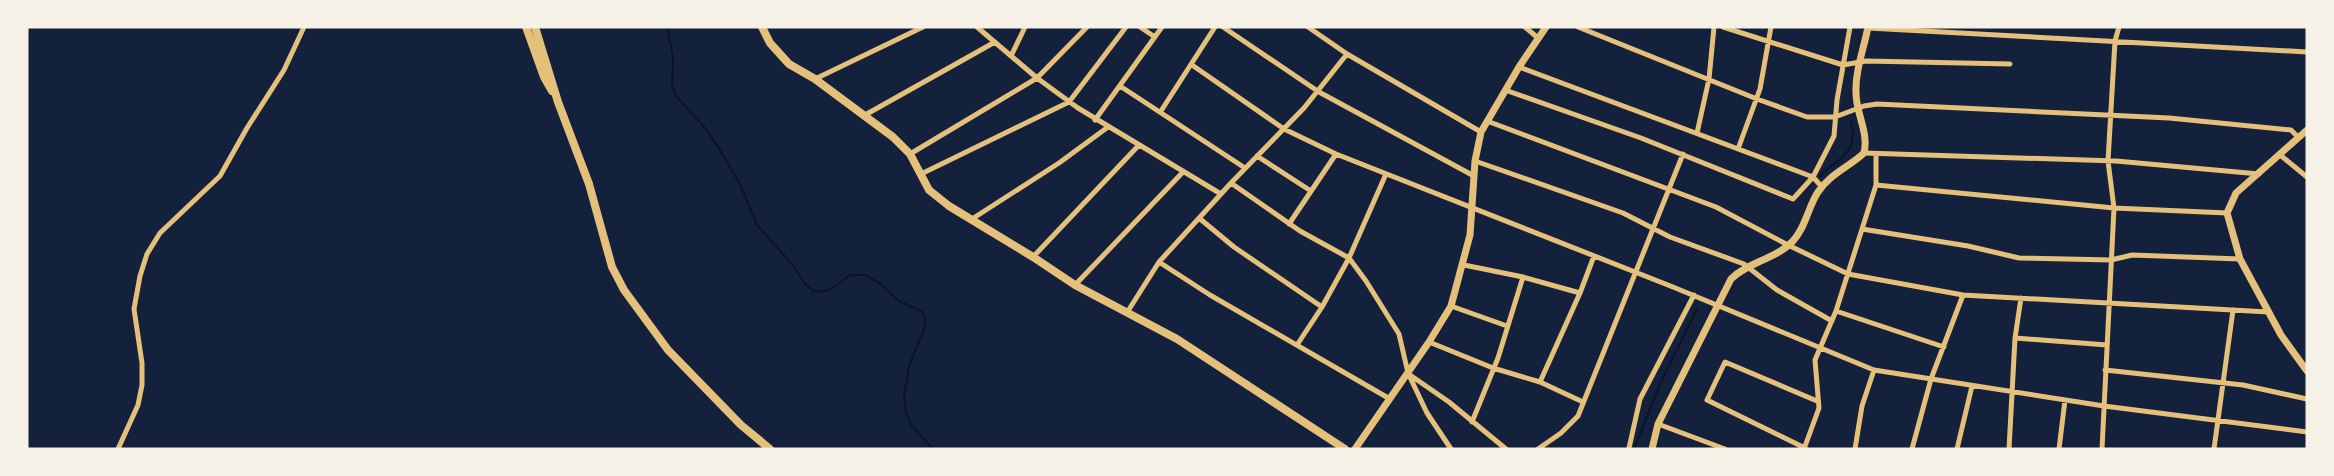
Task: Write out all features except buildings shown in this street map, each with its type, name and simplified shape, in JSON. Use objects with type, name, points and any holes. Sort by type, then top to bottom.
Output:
[{"type":"main road","points":[[526,27],[544,77],[558,102]]},
{"type":"main road","points":[[535,27],[558,102],[589,184],[612,267],[624,290],[668,350],[741,425],[770,449]]},
{"type":"main road","points":[[763,27],[777,53],[789,64],[815,79],[893,137],[910,154],[930,190],[937,197],[1033,256],[1075,285],[1128,311],[1225,369],[1345,449]]},
{"type":"street","points":[[118,449],[138,405],[142,385],[142,363],[134,309],[147,254],[160,233],[220,176],[284,70],[304,27]]},
{"type":"street","points":[[815,79],[922,27]]},
{"type":"street","points":[[977,27],[1037,78],[1095,120],[1221,194]]},
{"type":"street","points":[[1011,56],[1025,27]]},
{"type":"street","points":[[910,154],[1037,78],[1087,27]]},
{"type":"street","points":[[921,174],[1069,102],[1126,27]]},
{"type":"street","points":[[1140,27],[1155,37]]},
{"type":"street","points":[[1095,120],[1162,27]]},
{"type":"street","points":[[1161,111],[1215,27]]},
{"type":"street","points":[[1223,27],[1319,92],[1474,176]]},
{"type":"street","points":[[1308,27],[1347,54],[1481,132]]},
{"type":"street","points":[[1525,27],[1538,38]]},
{"type":"street","points":[[1354,449],[1408,373],[1451,306],[1464,265],[1473,209],[1475,161],[1481,132],[1519,67],[1546,27]]},
{"type":"street","points":[[1578,27],[1807,117],[1835,117],[1877,105],[2110,114],[2291,130],[2298,137]]},
{"type":"street","points":[[1697,134],[1709,79],[1714,27]]},
{"type":"street","points":[[1723,27],[1843,64],[1861,62],[2010,64]]},
{"type":"street","points":[[1738,149],[1760,89],[1771,27]]},
{"type":"street","points":[[1505,90],[1683,154],[1793,199],[1813,177],[1834,136],[1850,27]]},
{"type":"street","points":[[2102,449],[2114,208],[2108,161],[2115,41],[2119,27]]},
{"type":"street","points":[[1864,153],[1865,133],[1858,109],[1856,90],[1868,28],[2307,52]]},
{"type":"street","points":[[865,115],[995,42]]},
{"type":"street","points":[[1128,311],[1159,262],[1319,92],[1347,54]]},
{"type":"street","points":[[1192,65],[1284,129],[1336,154],[1874,370],[2104,406],[2307,432]]},
{"type":"street","points":[[1519,67],[1813,177],[1822,187]]},
{"type":"street","points":[[1120,86],[1245,168]]},
{"type":"street","points":[[1487,121],[1716,207],[1848,274],[1963,295],[2268,312]]},
{"type":"street","points":[[972,219],[1059,163],[1108,127]]},
{"type":"street","points":[[2307,130],[2236,193],[2227,213],[2240,259],[2281,335],[2307,371]]},
{"type":"street","points":[[1033,256],[1139,145]]},
{"type":"street","points":[[1652,449],[1658,424],[1731,279],[1788,245],[1799,232],[1822,187],[1864,153],[2108,161],[2259,174]]},
{"type":"street","points":[[1289,224],[1336,154]]},
{"type":"street","points":[[1538,449],[1561,433],[1578,416],[1683,154]]},
{"type":"street","points":[[1817,401],[1725,362],[1707,400],[1805,448],[1819,408],[1815,360],[1836,311],[1876,185],[1876,154]]},
{"type":"street","points":[[2279,154],[2307,177]]},
{"type":"street","points":[[1257,156],[1311,192]]},
{"type":"street","points":[[1475,161],[1623,213],[1653,229],[1748,268],[1777,290],[1832,321]]},
{"type":"street","points":[[1075,285],[1183,172]]},
{"type":"street","points":[[1297,345],[1322,307],[1348,258],[1386,174]]},
{"type":"street","points":[[1231,183],[1289,224],[1348,258],[1366,281],[1399,334],[1408,373],[1427,413],[1451,449]]},
{"type":"street","points":[[1876,185],[2114,208],[2227,213]]},
{"type":"street","points":[[1199,218],[1234,247],[1322,307]]},
{"type":"street","points":[[1862,229],[1968,246],[2019,258],[2111,260],[2132,255],[2240,259]]},
{"type":"street","points":[[1540,382],[1594,256]]},
{"type":"street","points":[[1159,262],[1210,295],[1390,399]]},
{"type":"street","points":[[1464,265],[1523,277],[1580,293]]},
{"type":"street","points":[[1472,422],[1508,326],[1523,277]]},
{"type":"street","points":[[1912,449],[1931,379],[1963,295]]},
{"type":"street","points":[[1629,448],[1640,399],[1694,296]]},
{"type":"street","points":[[2009,449],[2014,392],[2015,338],[2021,298]]},
{"type":"street","points":[[1451,306],[1508,326]]},
{"type":"street","points":[[2214,449],[2233,310]]},
{"type":"street","points":[[1836,311],[1944,347]]},
{"type":"street","points":[[2015,338],[2107,345]]},
{"type":"street","points":[[1429,342],[1493,368],[1540,382],[1583,402]]},
{"type":"street","points":[[1855,449],[1862,406],[1874,370]]},
{"type":"street","points":[[2106,370],[2243,385],[2307,399]]},
{"type":"street","points":[[1408,373],[1449,402],[1506,449]]},
{"type":"street","points":[[1957,449],[1972,386]]},
{"type":"street","points":[[2059,449],[2065,400]]},
{"type":"street","points":[[1658,424],[1725,449]]},
{"type":"waterway","points":[[667,27],[673,57],[672,87],[676,96],[705,128],[720,150],[741,186],[757,225],[792,264],[805,284],[813,290],[822,292],[831,289],[850,275],[865,275],[878,282],[899,301],[921,311],[925,317],[925,327],[909,366],[904,397],[906,413],[912,426],[933,449]]},
{"type":"waterway","points":[[1820,176],[1841,159],[1850,147],[1853,132],[1851,121]]},
{"type":"waterway","points":[[1634,449],[1660,384],[1697,309]]}]
